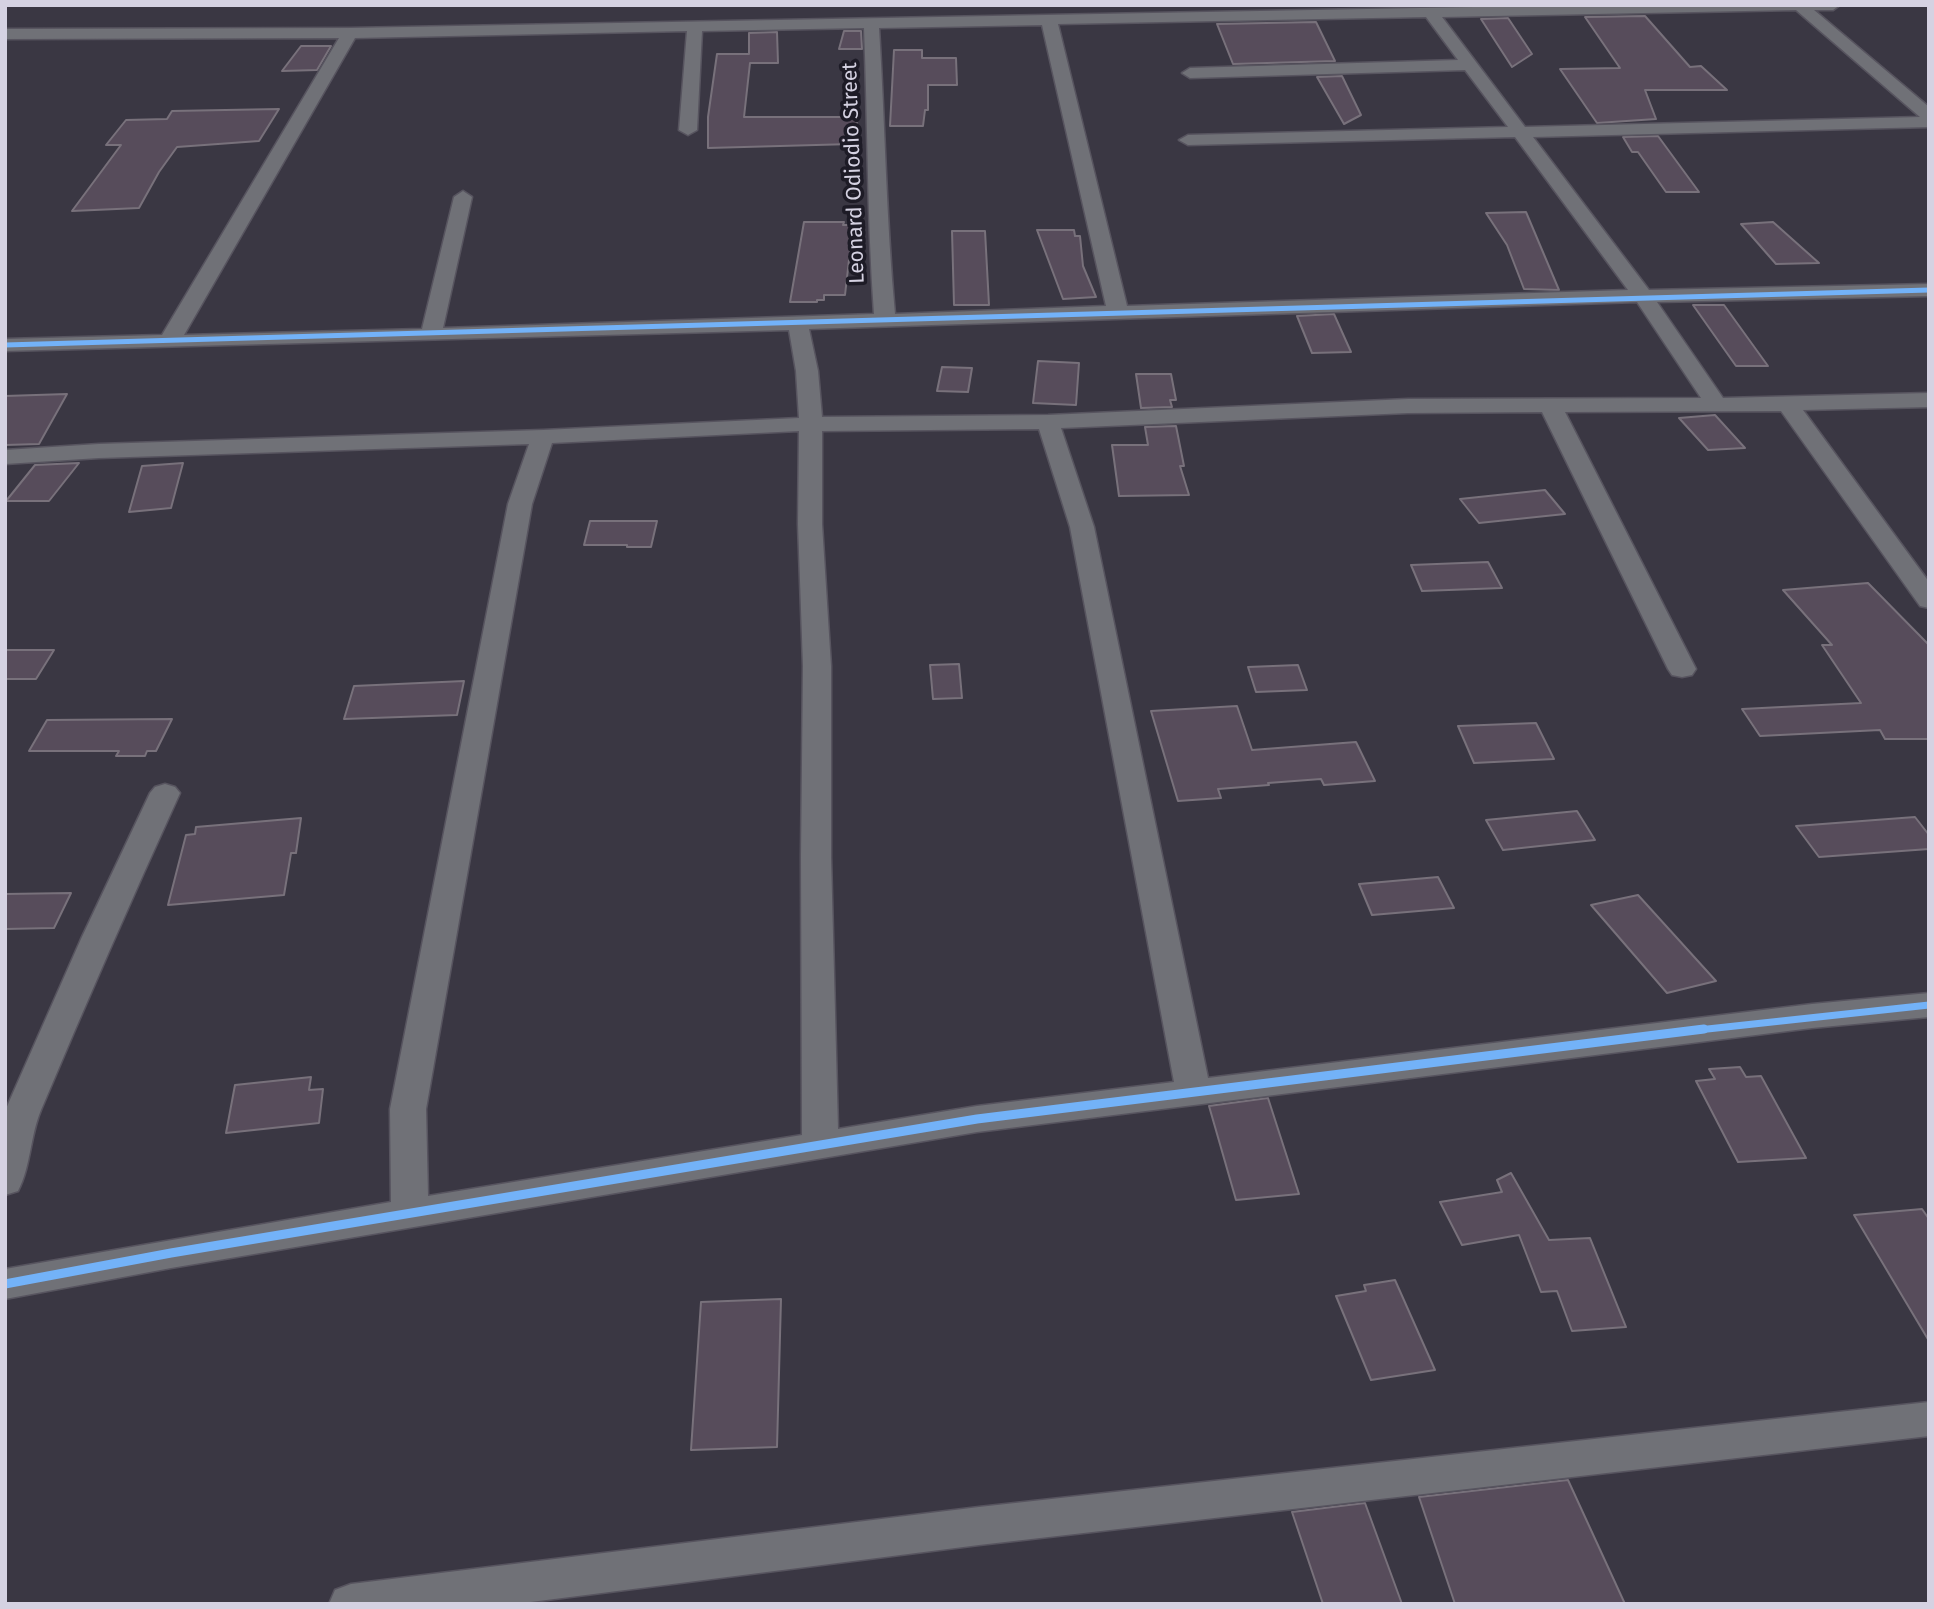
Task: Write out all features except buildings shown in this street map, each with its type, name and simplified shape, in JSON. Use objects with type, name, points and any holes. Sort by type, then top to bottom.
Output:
[{"type":"street","points":[[793,5],[795,24]]},
{"type":"street","points":[[5,34],[350,33],[448,24],[624,28],[1049,20],[1121,11],[1318,10],[1430,13],[1489,8],[1833,5]]},
{"type":"street","points":[[1800,6],[1929,116]]},
{"type":"street","points":[[624,28],[632,7]]},
{"type":"street","points":[[1430,13],[1643,296],[1717,405]]},
{"type":"street","points":[[1049,20],[1118,312]]},
{"type":"street","name":"Leonard Odiodio Street","points":[[871,23],[878,146],[879,251],[885,320]]},
{"type":"street","points":[[688,130],[695,26]]},
{"type":"street","points":[[169,342],[350,33]]},
{"type":"street","points":[[1190,73],[1468,65]]},
{"type":"street","points":[[1188,140],[1929,122]]},
{"type":"street","points":[[432,334],[463,197]]},
{"type":"street","points":[[5,345],[798,324],[1643,296],[1929,290]]},
{"type":"street","points":[[798,324],[807,371],[811,424],[810,524],[817,667],[816,857],[820,1145]]},
{"type":"street","points":[[5,457],[811,424],[1048,422],[1408,406],[1717,405],[1929,400]]},
{"type":"street","points":[[1787,404],[1929,600]]},
{"type":"street","points":[[1550,405],[1682,669]]},
{"type":"street","points":[[1048,422],[1082,527],[1193,1092]]},
{"type":"street","points":[[410,1213],[408,1109],[412,1082],[520,504],[543,437]]},
{"type":"street","points":[[5,1181],[18,1122],[97,939],[165,793]]},
{"type":"street","points":[[5,1284],[410,1213],[977,1119],[1812,1016],[1929,1005]]},
{"type":"street","points":[[351,1604],[979,1526],[1929,1419]]},
{"type":"cycle path","points":[[5,345],[486,334],[1448,301],[1929,290]]},
{"type":"cycle path","points":[[5,1284],[171,1253],[977,1119],[1812,1016],[1929,1005]]}]
